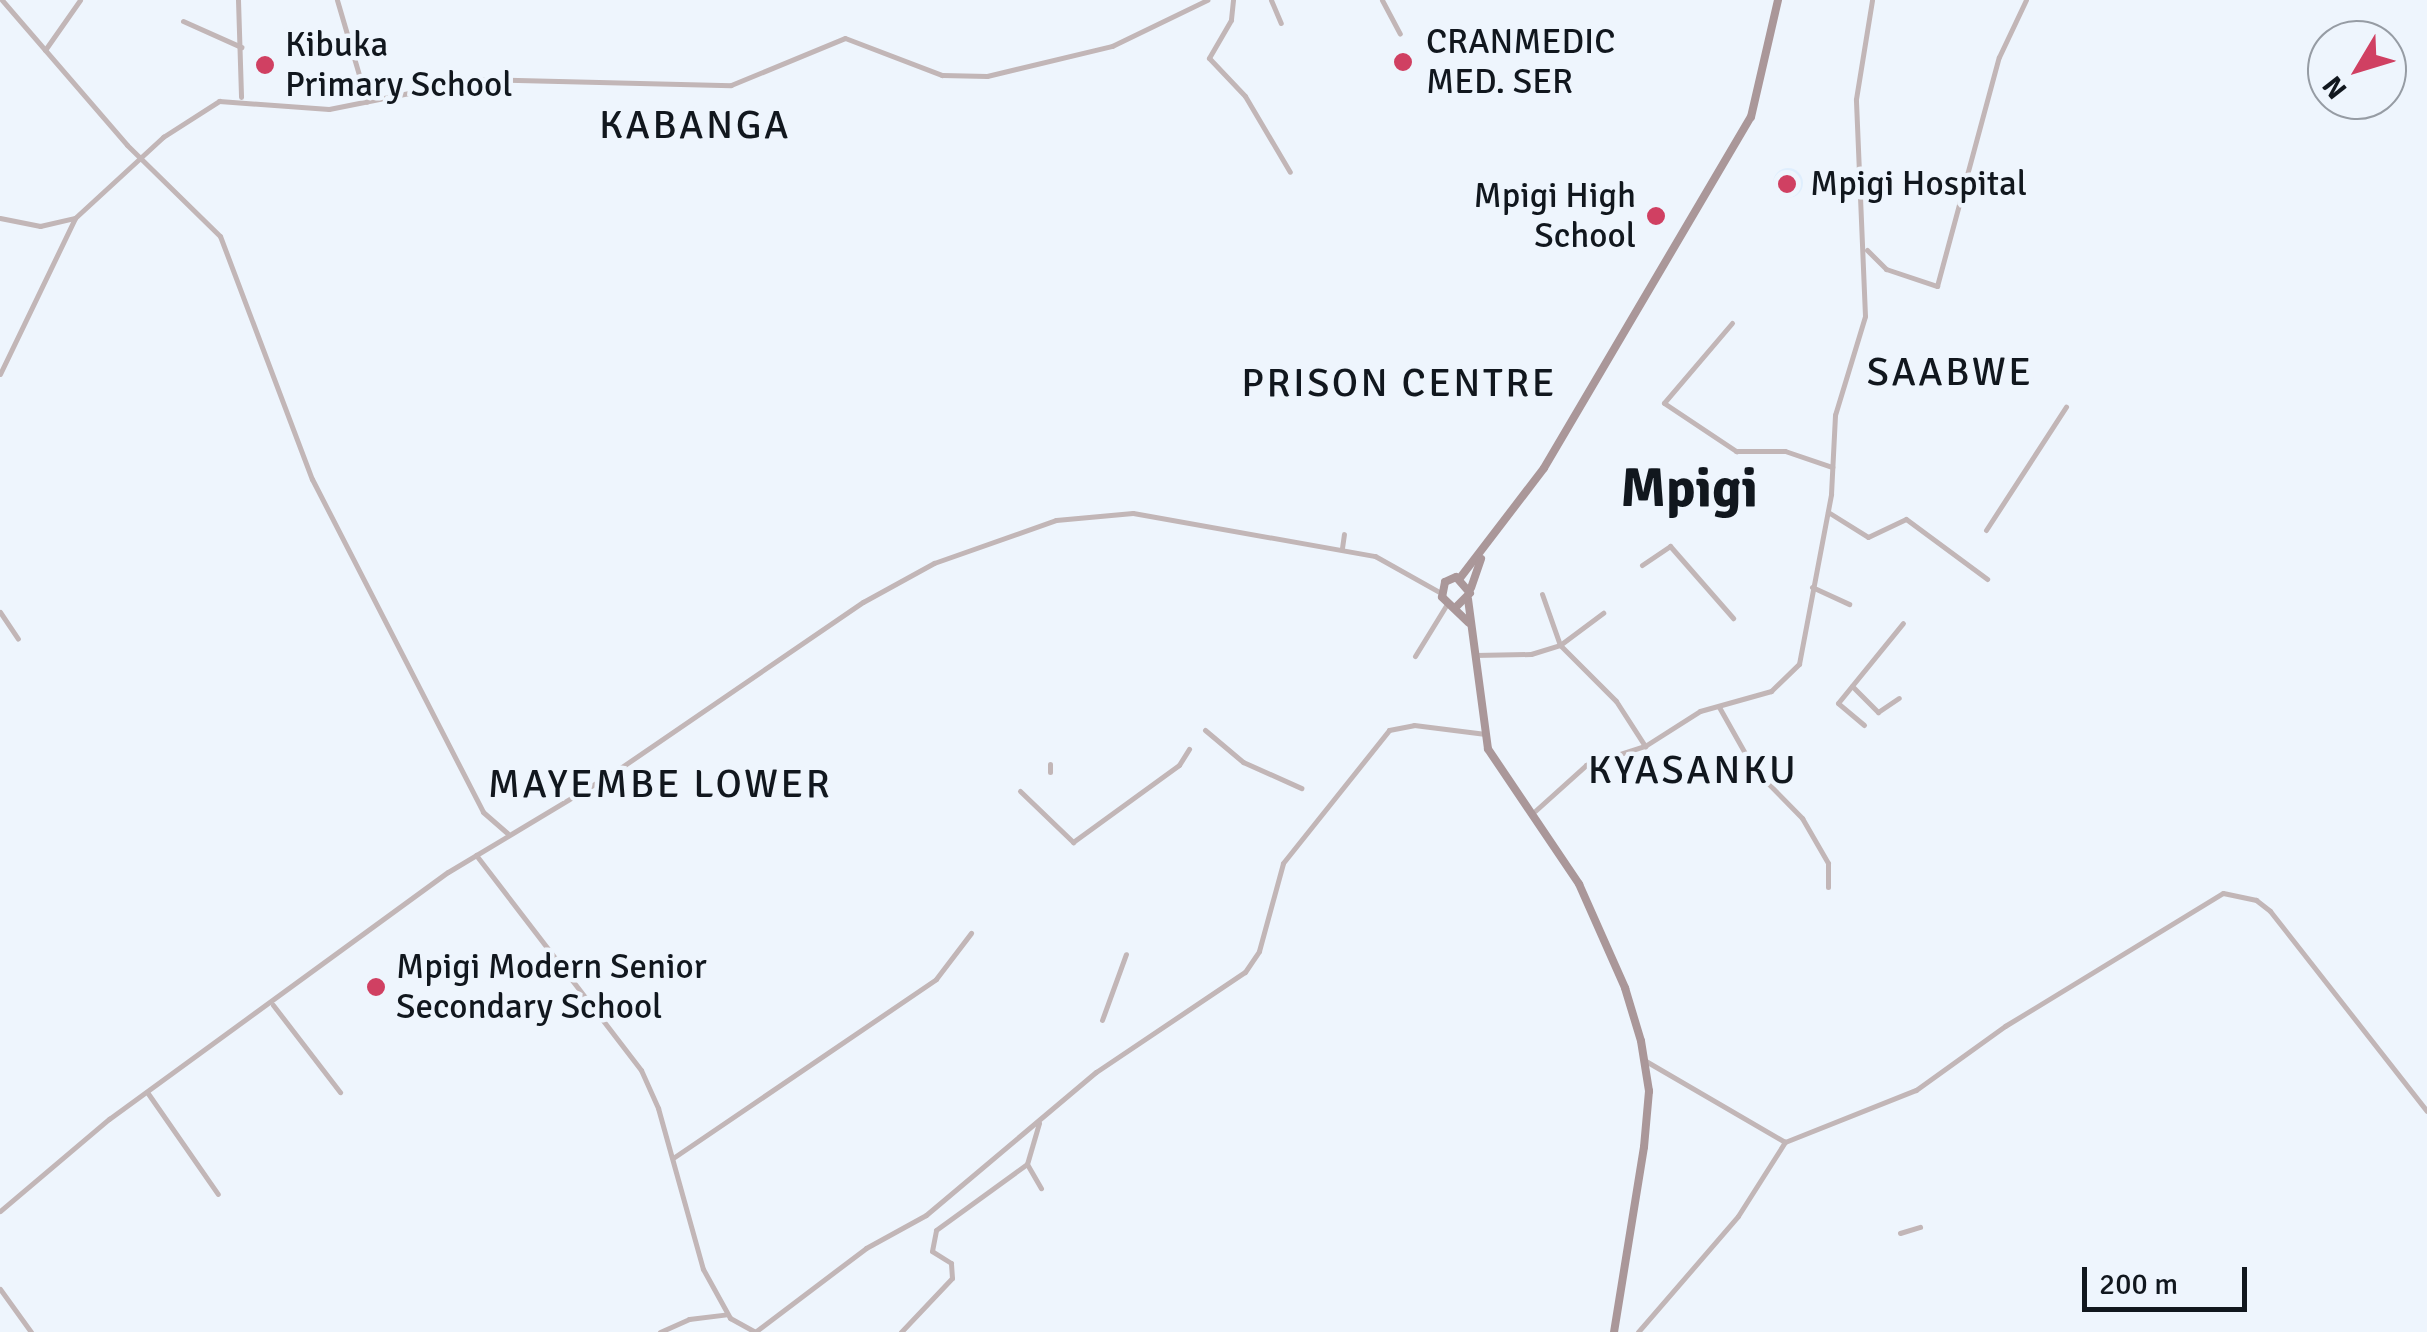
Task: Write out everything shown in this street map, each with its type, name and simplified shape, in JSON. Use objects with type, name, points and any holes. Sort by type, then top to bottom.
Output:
[{"type":"main road","points":[[1469,623],[1441,592],[1445,582],[1460,578],[1544,468],[1752,117],[1778,0]]},
{"type":"main road","points":[[1484,550],[1469,596],[1472,656],[1484,734],[1500,771],[1535,811],[1593,912],[1630,1000],[1644,1060],[1649,1091],[1642,1172],[1614,1332]]},
{"type":"main road","points":[[1460,578],[1469,596]]},
{"type":"main road","points":[[1452,605],[1469,596]]},
{"type":"street","points":[[2,0],[142,156],[220,236],[312,479],[483,812],[507,833]]},
{"type":"street","points":[[45,50],[80,0]]},
{"type":"street","points":[[337,0],[367,102]]},
{"type":"street","points":[[0,374],[76,218],[142,156],[208,106],[241,98],[329,108],[479,78],[731,84],[845,38],[942,75],[987,76],[1112,46],[1207,0]]},
{"type":"street","points":[[1233,0],[1231,20],[1210,58],[1245,96],[1290,172]]},
{"type":"street","points":[[1271,0],[1281,23]]},
{"type":"street","points":[[1382,0],[1400,34]]},
{"type":"street","points":[[1535,811],[1586,765],[1645,746],[1694,713],[1771,691],[1799,664],[1827,512],[1835,414],[1865,316],[1867,250],[1856,98],[1872,0]]},
{"type":"street","points":[[1867,250],[1886,269],[1938,286],[1999,57],[2026,0]]},
{"type":"street","points":[[241,1],[241,98]]},
{"type":"street","points":[[183,21],[241,47]]},
{"type":"street","points":[[0,218],[40,226],[76,218]]},
{"type":"street","points":[[72,228],[81,237]]},
{"type":"street","points":[[1732,323],[1664,403],[1736,451],[1785,451],[1832,468]]},
{"type":"street","points":[[1986,530],[2066,407]]},
{"type":"street","points":[[1827,512],[1868,537],[1906,519],[1987,579]]},
{"type":"street","points":[[0,1211],[147,1092],[273,1005],[476,854],[613,773],[896,582],[1010,534],[1056,520],[1133,513],[1342,548],[1407,568],[1441,592]]},
{"type":"street","points":[[1342,548],[1344,534]]},
{"type":"street","points":[[1642,565],[1670,546],[1733,618]]},
{"type":"street","points":[[1429,584],[1445,582]]},
{"type":"street","points":[[1812,586],[1849,604]]},
{"type":"street","points":[[1542,594],[1560,645],[1616,701],[1645,746]]},
{"type":"street","points":[[1415,656],[1452,605]]},
{"type":"street","points":[[0,612],[18,638]]},
{"type":"street","points":[[1472,656],[1531,654],[1560,645],[1603,612]]},
{"type":"street","points":[[1864,725],[1838,702],[1903,623]]},
{"type":"street","points":[[1852,686],[1878,712],[1899,698]]},
{"type":"street","points":[[1719,706],[1754,769],[1802,818],[1828,863],[1828,887]]},
{"type":"street","points":[[476,854],[632,1055],[673,1158],[702,1269],[728,1314],[755,1332],[866,1248],[926,1216],[1096,1072],[1245,972],[1259,951],[1283,863],[1397,721],[1484,734]]},
{"type":"street","points":[[1205,730],[1244,762],[1301,788]]},
{"type":"street","points":[[1020,791],[1073,842],[1179,765],[1189,749]]},
{"type":"street","points":[[1638,1332],[1738,1216],[1785,1142],[1916,1090],[2005,1026],[2223,893],[2256,900],[2270,911],[2427,1111]]},
{"type":"street","points":[[673,1158],[894,1011],[936,979],[971,934]]},
{"type":"street","points":[[1102,1020],[1126,954]]},
{"type":"street","points":[[273,1005],[340,1092]]},
{"type":"street","points":[[1644,1060],[1785,1142]]},
{"type":"street","points":[[147,1092],[218,1194]]},
{"type":"street","points":[[901,1332],[952,1278],[951,1263],[932,1251],[936,1230],[1026,1164],[1040,1121]]},
{"type":"street","points":[[1026,1164],[1041,1188]]},
{"type":"street","points":[[1900,1233],[1920,1227]]},
{"type":"street","points":[[0,1288],[31,1332]]},
{"type":"street","points":[[660,1332],[689,1318],[728,1314]]},
{"type":"shaded area","name":"Mpigi Hospital","points":[[1788,168],[1799,172],[1803,183],[1799,194],[1788,198],[1777,194],[1773,183],[1777,172]]},
{"type":"place","name":"CRANMEDIC MED. SER","points":[[1403,62]]},
{"type":"place","name":"Kibuka Primary School","points":[[265,65]]},
{"type":"place","name":"Mpigi Hospital","points":[[1787,184]]},
{"type":"place","name":"Mpigi High School","points":[[1656,216]]},
{"type":"place","name":"Mpigi Modern Senior Secondary School","points":[[376,987]]},
{"type":"district","name":"KABANGA","points":[[695,125]]},
{"type":"district","name":"SAABWE","points":[[1950,372]]},
{"type":"district","name":"PRISON CENTRE","points":[[1399,383]]},
{"type":"district","name":"Mpigi","points":[[1689,489]]},
{"type":"district","name":"KYASANKU","points":[[1693,770]]},
{"type":"district","name":"MAYEMBE LOWER","points":[[660,784]]}]
